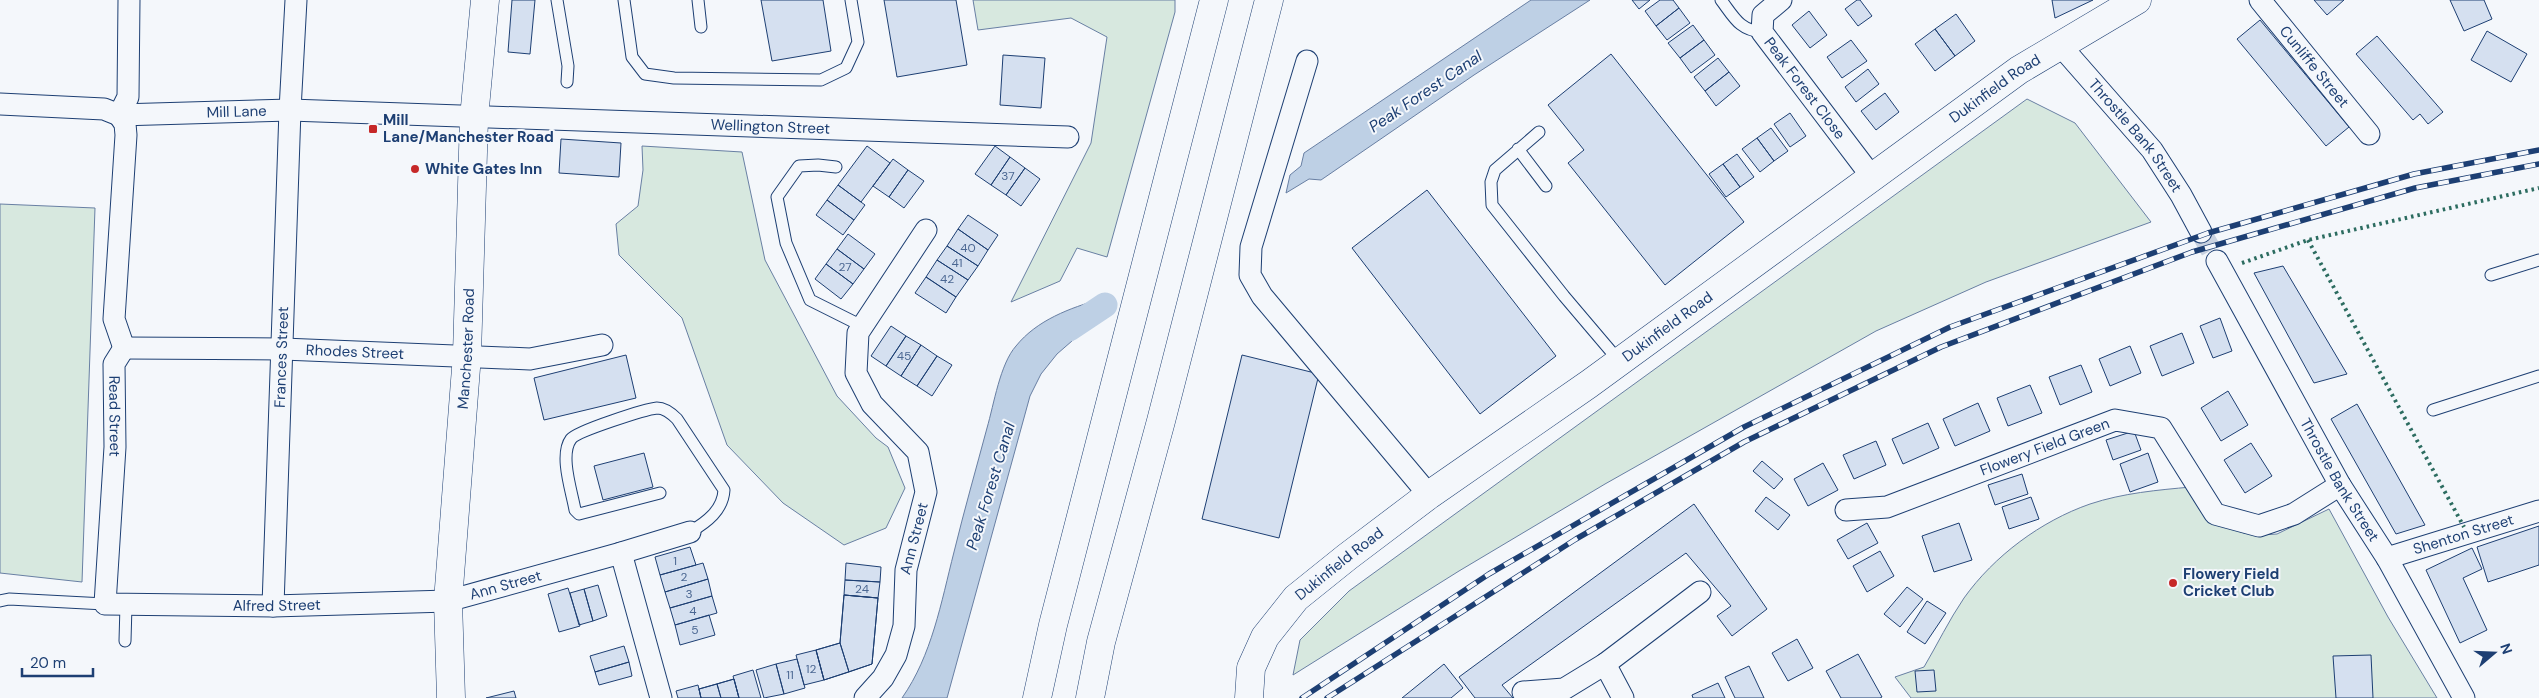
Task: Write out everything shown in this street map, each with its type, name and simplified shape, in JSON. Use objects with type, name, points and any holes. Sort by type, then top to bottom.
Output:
[{"type":"main road","name":"Manchester Road","points":[[451,698],[448,601],[467,356],[474,118],[485,0]]},
{"type":"main road","points":[[1037,698],[1055,616],[1214,0]]},
{"type":"main road","points":[[1090,698],[1101,642],[1161,420],[1269,0]]},
{"type":"main road","name":"Dukinfield Road","points":[[1249,698],[1251,668],[1257,652],[1279,618],[1296,598],[1429,495],[1620,362],[2019,70],[2137,0]]},
{"type":"street","points":[[124,348],[114,319],[126,135],[125,124],[119,115],[128,97],[129,0]]},
{"type":"street","name":"Frances Street","points":[[273,606],[290,110],[296,0]]},
{"type":"street","name":"Peak Forest Close","points":[[1781,0],[1763,16],[1762,32],[1872,177]]},
{"type":"street","name":"Cunliffe Street","points":[[2260,0],[2369,134]]},
{"type":"street","name":"Throstle Bank Street","points":[[2060,45],[2152,150],[2181,195],[2201,232]]},
{"type":"street","points":[[1307,61],[1251,247],[1250,275],[1262,296],[1429,495]]},
{"type":"street","name":"Mill Lane","points":[[0,104],[104,109],[119,115],[290,110],[474,118]]},
{"type":"street","name":"Wellington Street","points":[[474,118],[1068,137]]},
{"type":"street","name":"Ann Street","points":[[865,698],[883,678],[896,655],[904,626],[906,570],[926,492],[918,452],[872,404],[856,373],[858,333],[926,230]]},
{"type":"street","name":"Throstle Bank Street","points":[[2217,261],[2340,485],[2387,558],[2464,698]]},
{"type":"street","name":"Rhodes Street","points":[[124,348],[283,349],[530,359],[602,345]]},
{"type":"street","name":"Read Street","points":[[116,605],[114,364],[124,348]]},
{"type":"street","name":"Flowery Field Green","points":[[1846,510],[1887,507],[2115,420],[2161,428],[2215,514],[2259,526],[2294,514],[2340,485]]},
{"type":"street","name":"Shenton Street","points":[[2387,558],[2539,511]]},
{"type":"street","name":"Ann Street","points":[[448,601],[690,532]]},
{"type":"street","points":[[621,553],[661,698]]},
{"type":"street","points":[[1516,693],[1564,689],[1605,664],[1700,592]]},
{"type":"street","name":"Alfred Street","points":[[116,605],[273,606],[448,601]]},
{"type":"street","points":[[1605,664],[1623,698]]},
{"type":"lane","points":[[557,0],[568,66],[567,82]]},
{"type":"lane","points":[[624,0],[632,57],[644,74],[674,78],[821,80],[846,68],[858,42],[851,0]]},
{"type":"lane","points":[[698,0],[701,27]]},
{"type":"lane","points":[[1721,0],[1748,31],[1762,32]]},
{"type":"lane","points":[[1539,132],[1494,170],[1491,182],[1492,205],[1564,296],[1620,362]]},
{"type":"lane","points":[[1518,149],[1546,186]]},
{"type":"lane","points":[[836,167],[818,165],[799,166],[778,197],[786,243],[810,300],[862,326]]},
{"type":"lane","points":[[2491,275],[2539,260]]},
{"type":"lane","points":[[2433,410],[2539,376]]},
{"type":"lane","points":[[660,493],[579,514],[575,510],[565,460],[571,440],[583,430],[658,408],[670,412],[677,419],[724,490],[724,501],[716,511],[706,522],[690,532]]},
{"type":"lane","points":[[0,601],[9,599],[116,605],[126,641]]},
{"type":"shaded area","points":[[973,0],[1175,0],[1175,12],[1107,257],[1077,248],[1060,281],[1011,302],[1091,143],[1107,37],[1071,18],[978,30]]},
{"type":"shaded area","points":[[2027,99],[2075,123],[2151,222],[1986,282],[1876,331],[1605,484],[1459,571],[1293,675],[1300,640],[1349,591]]},
{"type":"shaded area","points":[[642,146],[742,152],[765,260],[837,396],[876,438],[888,447],[905,488],[886,528],[844,545],[783,503],[727,445],[682,318],[619,255],[616,224],[638,206],[643,170]]},
{"type":"shaded area","points":[[0,204],[95,208],[82,582],[0,573]]},
{"type":"shaded area","name":"Flowery Field Cricket Club","points":[[2191,487],[2225,526],[2244,533],[2277,534],[2329,509],[2388,617],[2437,698],[1911,698],[1895,677],[1924,667],[1959,606],[1976,583],[2004,554],[2037,530],[2072,511],[2102,500],[2140,492]]},
{"type":"water","points":[[1531,0],[1590,0],[1474,75],[1321,180],[1309,179],[1286,193],[1290,175],[1301,166],[1304,153]]},
{"type":"water","points":[[1101,299],[1095,321],[1057,354],[1041,374],[1030,396],[947,698],[902,698],[921,664],[940,609],[998,385],[1010,354],[1024,337],[1044,322],[1078,306]]},
{"type":"building","points":[[512,0],[535,0],[530,54],[508,52]]},
{"type":"building","points":[[761,0],[823,0],[831,51],[772,61]]},
{"type":"building","points":[[884,0],[956,0],[967,65],[897,77]]},
{"type":"building","points":[[1632,0],[1650,0],[1639,9]]},
{"type":"building","points":[[1660,0],[1673,0],[1679,8],[1656,26],[1645,11]]},
{"type":"building","points":[[1857,0],[1860,0],[1872,16],[1858,26],[1845,9]]},
{"type":"building","points":[[2052,0],[2093,0],[2055,18]]},
{"type":"building","points":[[2314,0],[2344,0],[2327,15]]},
{"type":"building","points":[[2450,0],[2484,0],[2492,19],[2464,31]]},
{"type":"building","points":[[1679,8],[1690,23],[1667,40],[1656,26]]},
{"type":"building","points":[[1809,11],[1827,35],[1810,48],[1792,25]]},
{"type":"building","points":[[1956,14],[1975,41],[1955,56],[1935,29]]},
{"type":"building","points":[[2260,20],[2349,127],[2326,146],[2237,39]]},
{"type":"building","points":[[1693,25],[1704,40],[1680,58],[1668,43]]},
{"type":"building","points":[[1935,29],[1955,56],[1935,71],[1915,44]]},
{"type":"building","points":[[2487,31],[2527,54],[2511,82],[2471,60]]},
{"type":"building","points":[[2377,36],[2443,112],[2428,124],[2420,114],[2413,120],[2356,54]]},
{"type":"building","points":[[1704,40],[1715,55],[1691,73],[1680,58]]},
{"type":"building","points":[[1851,40],[1867,61],[1842,78],[1827,57]]},
{"type":"building","points":[[1611,54],[1744,222],[1665,285],[1568,163],[1584,150],[1548,105]]},
{"type":"building","points":[[1003,55],[1045,58],[1041,108],[1000,105]]},
{"type":"building","points":[[1718,58],[1729,72],[1705,91],[1694,77]]},
{"type":"building","points":[[1868,69],[1879,84],[1856,102],[1845,87]]},
{"type":"building","points":[[1729,72],[1740,86],[1716,106],[1705,91]]},
{"type":"building","points":[[1885,93],[1899,112],[1876,130],[1861,111]]},
{"type":"building","points":[[1790,113],[1806,136],[1790,147],[1774,124]]},
{"type":"building","points":[[1771,128],[1788,151],[1774,161],[1757,138]]},
{"type":"building","points":[[1757,138],[1774,161],[1760,172],[1742,149]]},
{"type":"building","points":[[561,139],[621,143],[619,177],[559,173]]},
{"type":"building","points":[[867,146],[890,163],[861,202],[838,185]]},
{"type":"building","points":[[995,146],[1010,157],[991,185],[975,174]]},
{"type":"building","points":[[1737,154],[1754,177],[1740,187],[1723,164]]},
{"type":"building","points":[[1010,157],[1025,168],[1006,195],[991,185]]},
{"type":"building","points":[[893,159],[908,170],[889,197],[873,186]]},
{"type":"building","points":[[1723,164],[1740,187],[1726,197],[1709,174]]},
{"type":"building","points":[[1025,168],[1040,179],[1021,206],[1006,195]]},
{"type":"building","points":[[908,170],[924,181],[904,208],[889,197]]},
{"type":"building","points":[[838,185],[865,205],[854,220],[827,200]]},
{"type":"building","points":[[1427,190],[1556,356],[1480,414],[1352,248]]},
{"type":"building","points":[[827,200],[854,220],[843,235],[816,215]]},
{"type":"building","points":[[968,215],[998,235],[988,250],[958,229]]},
{"type":"building","points":[[958,229],[988,250],[978,266],[947,246]]},
{"type":"building","points":[[848,234],[875,254],[864,269],[837,249]]},
{"type":"building","points":[[947,246],[978,266],[968,280],[937,260]]},
{"type":"building","points":[[837,249],[864,269],[853,284],[826,264]]},
{"type":"building","points":[[937,260],[968,280],[956,297],[926,277]]},
{"type":"building","points":[[826,264],[853,284],[841,299],[815,279]]},
{"type":"building","points":[[2283,266],[2347,374],[2314,383],[2254,273]]},
{"type":"building","points":[[926,277],[956,297],[946,313],[915,293]]},
{"type":"building","points":[[2220,318],[2232,351],[2213,358],[2200,326]]},
{"type":"building","points":[[891,326],[906,336],[886,366],[871,356]]},
{"type":"building","points":[[2182,333],[2194,363],[2162,376],[2150,346]]},
{"type":"building","points":[[906,336],[921,345],[901,376],[886,366]]},
{"type":"building","points":[[921,345],[937,356],[917,386],[901,376]]},
{"type":"building","points":[[2130,346],[2141,373],[2110,386],[2099,359]]},
{"type":"building","points":[[626,355],[636,398],[544,420],[534,378]]},
{"type":"building","points":[[1242,355],[1319,374],[1279,538],[1202,519]]},
{"type":"building","points":[[937,356],[952,365],[932,396],[917,386]]},
{"type":"building","points":[[2081,365],[2092,392],[2060,405],[2049,377]]},
{"type":"building","points":[[2030,385],[2042,413],[2008,426],[1997,398]]},
{"type":"building","points":[[2228,391],[2248,425],[2221,441],[2201,408]]},
{"type":"building","points":[[1978,403],[1990,431],[1955,446],[1943,419]]},
{"type":"building","points":[[2357,404],[2425,525],[2396,534],[2331,419]]},
{"type":"building","points":[[1928,423],[1939,448],[1903,464],[1892,439]]},
{"type":"building","points":[[2134,431],[2141,450],[2113,460],[2106,440]]},
{"type":"building","points":[[1876,441],[1886,465],[1854,479],[1843,455]]},
{"type":"building","points":[[2251,443],[2272,476],[2245,493],[2224,460]]},
{"type":"building","points":[[644,453],[653,487],[603,500],[594,466]]},
{"type":"building","points":[[2148,453],[2158,482],[2130,492],[2120,464]]},
{"type":"building","points":[[1762,461],[1783,479],[1774,489],[1753,471]]},
{"type":"building","points":[[1823,463],[1838,490],[1808,506],[1794,479]]},
{"type":"building","points":[[2022,474],[2028,494],[1995,505],[1988,485]]},
{"type":"building","points":[[1766,497],[1790,515],[1778,530],[1755,511]]},
{"type":"building","points":[[2031,497],[2039,519],[2009,529],[2002,507]]},
{"type":"building","points":[[1694,504],[1767,609],[1732,636],[1717,616],[1731,606],[1686,553],[1502,685],[1513,698],[1475,698],[1459,677]]},
{"type":"building","points":[[1867,523],[1878,543],[1848,559],[1837,540]]},
{"type":"building","points":[[1959,523],[1972,560],[1934,572],[1922,536]]},
{"type":"building","points":[[2539,526],[2539,565],[2488,582],[2477,547]]},
{"type":"building","points":[[690,547],[696,565],[660,575],[655,557]]},
{"type":"building","points":[[2472,548],[2482,569],[2463,578],[2487,630],[2460,643],[2426,570]]},
{"type":"building","points":[[1880,551],[1894,576],[1867,592],[1853,566]]},
{"type":"building","points":[[703,563],[708,579],[665,592],[660,575]]},
{"type":"building","points":[[846,563],[881,567],[880,582],[845,580]]},
{"type":"building","points":[[708,579],[712,596],[670,608],[665,592]]},
{"type":"building","points":[[845,580],[880,582],[878,598],[844,595]]},
{"type":"building","points":[[598,585],[607,616],[593,621],[584,589]]},
{"type":"building","points":[[1907,587],[1923,599],[1900,627],[1884,614]]},
{"type":"building","points":[[568,588],[580,626],[559,632],[548,594]]},
{"type":"building","points":[[584,589],[593,621],[579,625],[570,593]]},
{"type":"building","points":[[844,595],[878,598],[872,664],[824,680],[816,650],[840,643]]},
{"type":"building","points":[[844,595],[878,598],[872,664],[849,672],[840,643]]},
{"type":"building","points":[[712,596],[717,613],[675,625],[670,608]]},
{"type":"building","points":[[1927,601],[1946,613],[1925,644],[1907,632]]},
{"type":"building","points":[[709,615],[715,635],[680,645],[675,625]]},
{"type":"building","points":[[1797,639],[1813,668],[1788,681],[1772,653]]},
{"type":"building","points":[[840,643],[849,672],[824,680],[816,650]]},
{"type":"building","points":[[624,646],[629,662],[595,672],[590,656]]},
{"type":"building","points":[[816,650],[824,680],[804,685],[796,655]]},
{"type":"building","points":[[1858,654],[1882,697],[1841,698],[1826,671]]},
{"type":"building","points":[[2371,655],[2373,698],[2336,698],[2333,656]]},
{"type":"building","points":[[797,659],[805,688],[784,694],[776,664]]},
{"type":"building","points":[[629,662],[632,676],[599,685],[595,672]]},
{"type":"building","points":[[776,664],[784,694],[764,698],[756,670]]},
{"type":"building","points":[[1444,664],[1463,688],[1451,698],[1402,698]]},
{"type":"building","points":[[1749,666],[1764,698],[1735,698],[1725,677]]},
{"type":"building","points":[[753,670],[761,698],[739,698],[733,676]]},
{"type":"building","points":[[1934,670],[1936,691],[1917,692],[1915,671]]},
{"type":"building","points":[[734,679],[739,698],[701,698],[699,689]]},
{"type":"building","points":[[734,679],[739,698],[721,698],[717,684]]},
{"type":"building","points":[[1718,683],[1725,698],[1693,698],[1692,695]]},
{"type":"building","points":[[717,684],[721,698],[701,698],[699,689]]},
{"type":"building","points":[[698,685],[701,698],[678,698],[676,691]]},
{"type":"building","points":[[514,691],[516,698],[486,698]]},
{"type":"waterway","name":"Peak Forest Canal","points":[[1069,329],[1105,305]]},
{"type":"tunnel","points":[[2201,232],[2217,261]]},
{"type":"railway","points":[[1302,698],[1489,574],[1744,427],[1950,327],[2208,233],[2414,174],[2539,150]]},
{"type":"railway","points":[[1327,698],[1576,539],[1744,442],[1941,347],[2192,252],[2415,188],[2539,164]]},
{"type":"hedge","points":[[2242,263],[2308,240],[2539,188]]},
{"type":"hedge","points":[[2308,240],[2464,527]]},
{"type":"place","name":"Mill Lane/Manchester Road","points":[[373,129]]},
{"type":"place","name":"White Gates Inn","points":[[415,169]]},
{"type":"place","name":"Flowery Field Cricket Club","points":[[2173,583]]}]
